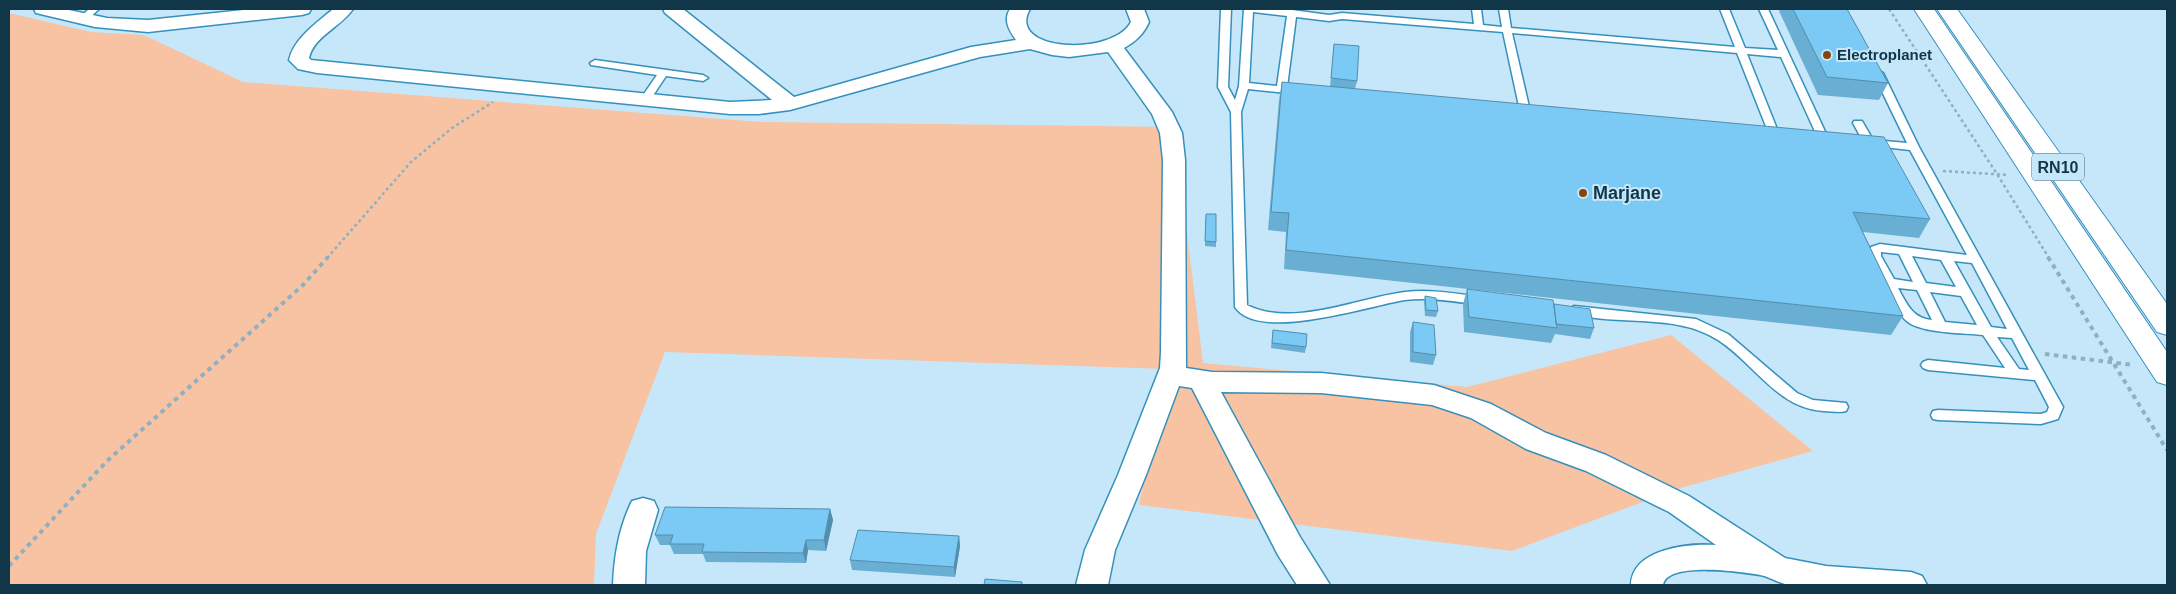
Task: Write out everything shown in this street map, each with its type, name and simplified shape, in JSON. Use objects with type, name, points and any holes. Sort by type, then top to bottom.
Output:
[{"type":"main road","name":"RN10","points":[[1924,9],[2165,371]]},
{"type":"main road","name":"RN10","points":[[1947,9],[2167,325]]},
{"type":"street","points":[[43,9],[88,14],[122,26],[148,26],[223,13],[302,9]]},
{"type":"street","points":[[344,9],[307,43],[298,60],[305,65],[316,67],[514,88],[744,109],[790,104],[978,50],[1034,43]]},
{"type":"street","points":[[672,9],[790,104]]},
{"type":"street","points":[[978,50],[1018,18],[1021,34],[1034,43],[1056,50],[1090,51],[1113,46],[1135,33],[1140,22],[1138,10]]},
{"type":"street","points":[[1092,585],[1100,550],[1132,475],[1173,368],[1174,352],[1174,160],[1172,133],[1162,112],[1148,96],[1113,46]]},
{"type":"street","points":[[1090,51],[1148,96]]},
{"type":"street","points":[[1170,375],[1212,382],[1321,383],[1434,395],[1481,411],[1536,441],[1596,463],[1679,504],[1738,541],[1767,563],[1794,574],[1827,579],[1911,585]]},
{"type":"street","points":[[1201,380],[1289,546],[1314,585]]},
{"type":"street","points":[[629,585],[631,551],[643,510]]},
{"type":"street","points":[[1648,585],[1647,581],[1651,573],[1664,563],[1680,558],[1767,563]]},
{"type":"lane","points":[[1226,9],[1223,88],[1236,112]]},
{"type":"lane","points":[[1498,302],[1440,296],[1406,296],[1311,316],[1276,317],[1252,315],[1241,307],[1236,112],[1244,86],[1248,9],[1274,10],[1329,18],[1342,16],[1784,54]]},
{"type":"lane","points":[[1477,9],[1478,28]]},
{"type":"lane","points":[[1504,9],[1525,111]]},
{"type":"lane","points":[[1725,9],[1775,134]]},
{"type":"lane","points":[[1764,9],[1822,138]]},
{"type":"lane","points":[[1282,90],[1292,13]]},
{"type":"lane","points":[[1871,60],[1914,147],[2056,407],[2056,412],[2048,418],[1938,415]]},
{"type":"lane","points":[[594,63],[703,78]]},
{"type":"lane","points":[[644,100],[664,72]]},
{"type":"lane","points":[[1244,86],[1311,92]]},
{"type":"lane","points":[[1858,123],[1869,142]]},
{"type":"lane","points":[[1850,141],[1914,147]]},
{"type":"lane","points":[[1976,260],[1946,258],[1903,250],[1880,248],[1875,250],[1875,256],[1908,316],[1918,322],[1941,326],[2015,334]]},
{"type":"lane","points":[[1903,250],[1941,326]]},
{"type":"lane","points":[[1946,258],[1987,331],[2015,373]]},
{"type":"lane","points":[[1890,283],[1966,292]]},
{"type":"lane","points":[[1566,309],[1692,322],[1723,337],[1796,399],[1812,405],[1840,406]]},
{"type":"lane","points":[[1928,365],[2040,376]]},
{"type":"path","points":[[1889,9],[1998,174],[2167,450]]},
{"type":"path","points":[[9,566],[106,460],[302,286],[410,162],[452,128],[514,88]]},
{"type":"path","points":[[1927,170],[2013,176]]},
{"type":"path","points":[[2026,351],[2165,371]]},
{"type":"shaded area","points":[[9,13],[91,32],[144,35],[243,82],[762,122],[1174,127],[1203,363],[1467,387],[1671,335],[1813,451],[1677,489],[1512,551],[1139,505],[1167,369],[665,352],[596,534],[594,585],[9,585]]},
{"type":"building","points":[[1793,9],[1847,9],[1888,83],[1827,77]]},
{"type":"building","points":[[1334,44],[1359,46],[1357,81],[1331,78]]},
{"type":"building","name":"Marjane","points":[[1282,82],[1884,137],[1930,219],[1853,212],[1903,316],[1286,250],[1289,213],[1271,212]]},
{"type":"building","points":[[1206,214],[1216,214],[1216,242],[1205,241]]},
{"type":"building","points":[[1467,289],[1553,300],[1557,328],[1469,317]]},
{"type":"building","points":[[1425,296],[1436,298],[1438,311],[1426,310]]},
{"type":"building","points":[[1554,304],[1590,309],[1594,328],[1556,324]]},
{"type":"building","points":[[1413,322],[1434,325],[1436,355],[1413,352]]},
{"type":"building","points":[[1273,330],[1307,334],[1306,347],[1272,343]]},
{"type":"building","points":[[665,507],[830,509],[824,540],[806,540],[803,553],[702,552],[704,544],[670,544],[673,535],[655,535]]},
{"type":"building","points":[[858,530],[959,536],[954,567],[850,560]]},
{"type":"building","points":[[985,579],[1022,582],[1022,585],[984,585]]},
{"type":"place","name":"Electroplanet","points":[[1827,55]]},
{"type":"place","name":"Marjane","points":[[1583,193]]}]
